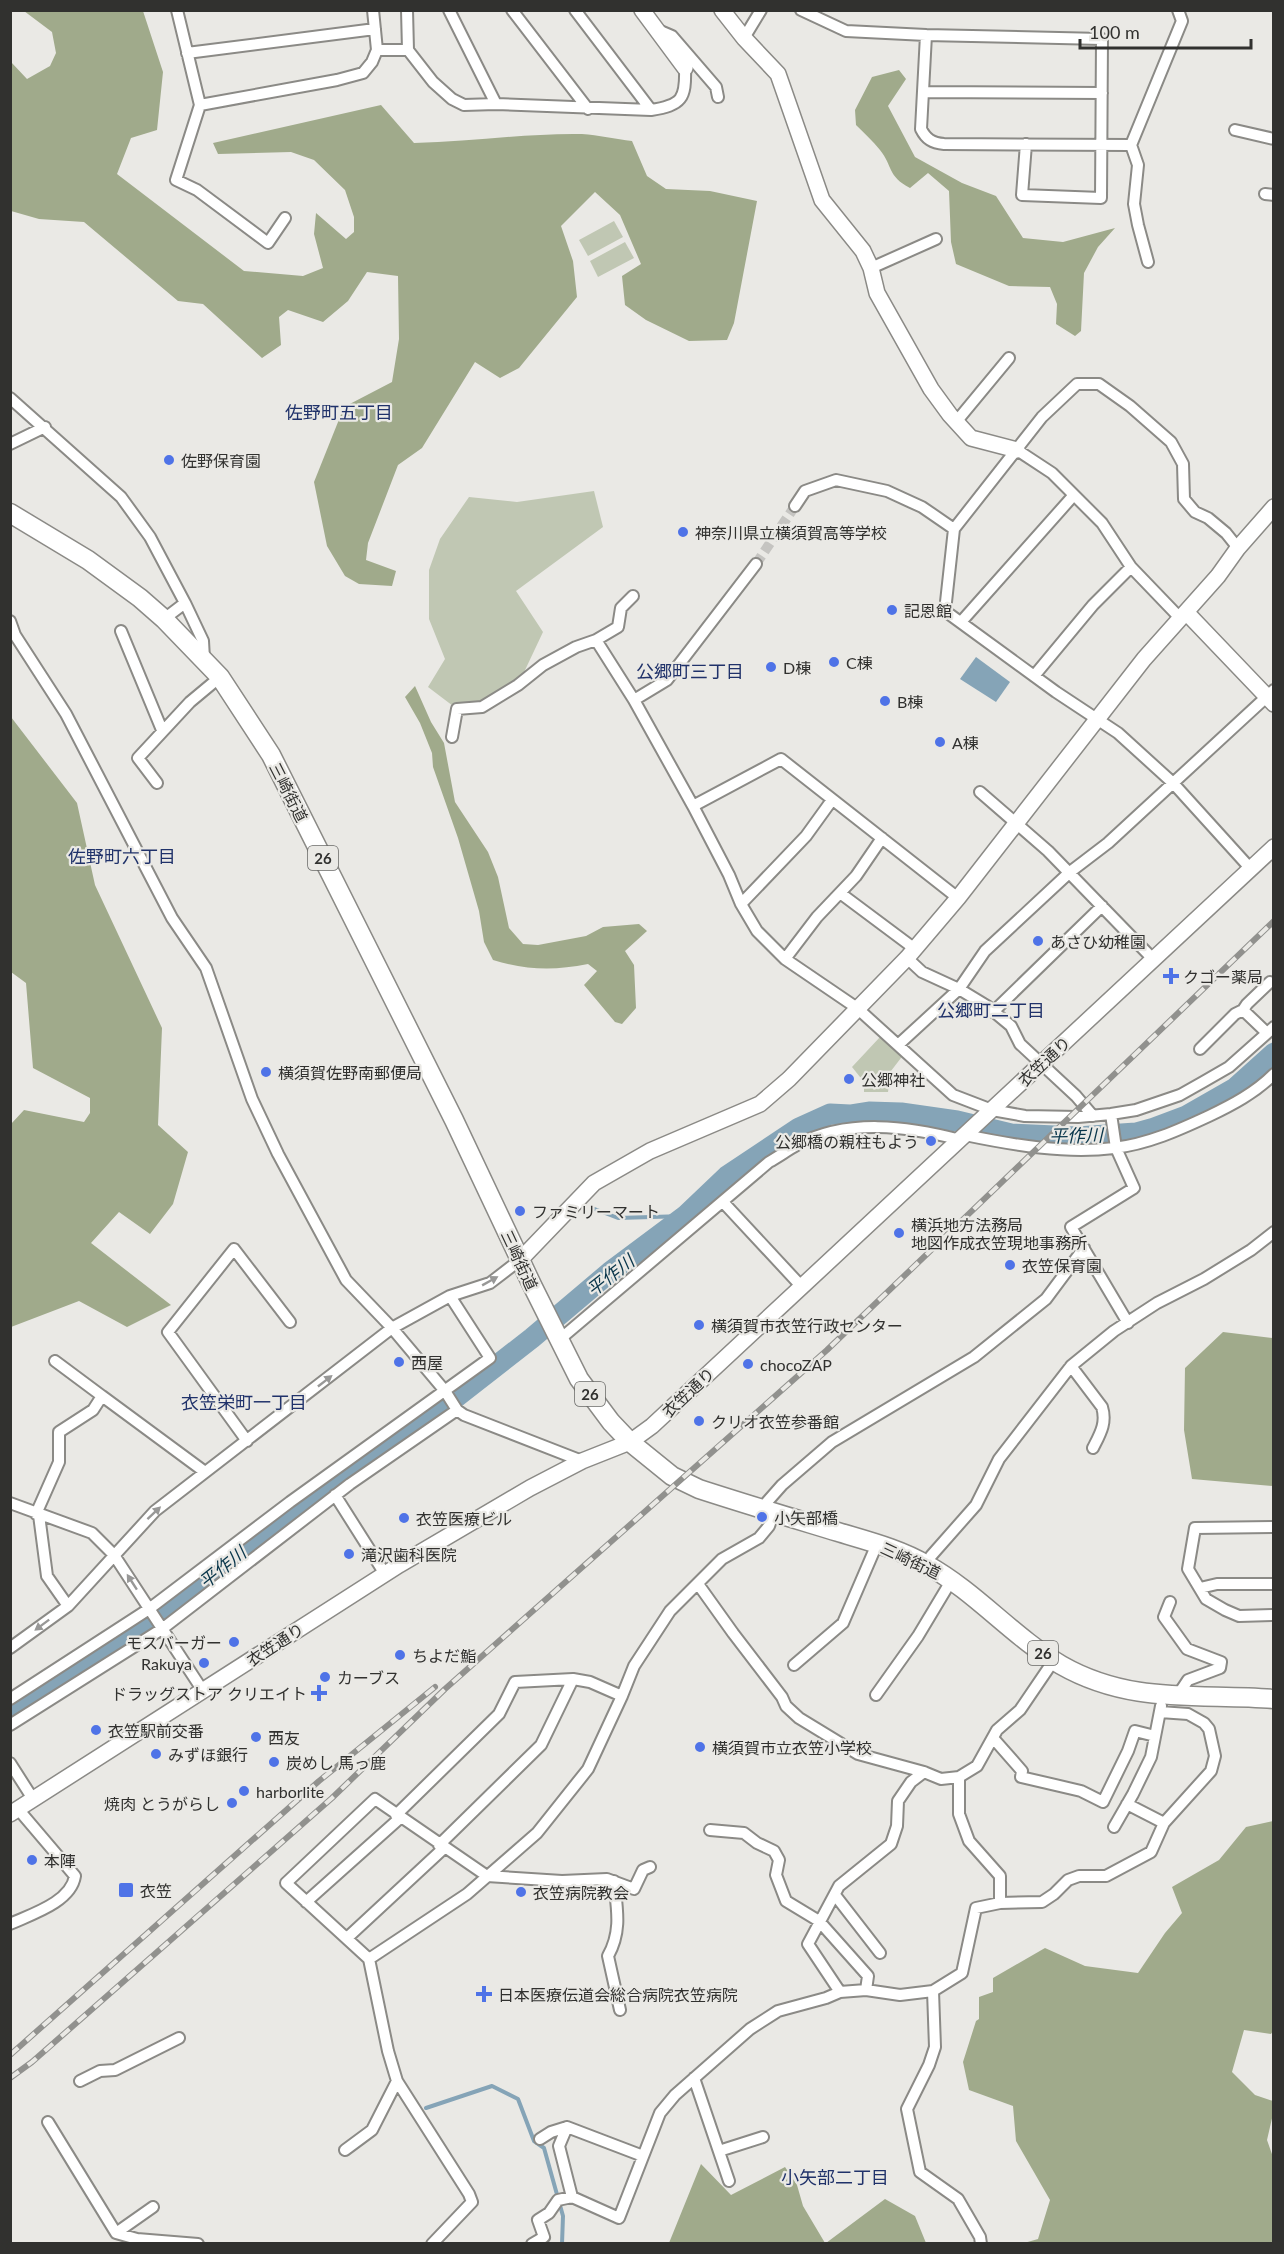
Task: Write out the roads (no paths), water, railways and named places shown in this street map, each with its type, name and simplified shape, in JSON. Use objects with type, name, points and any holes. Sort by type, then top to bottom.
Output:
[{"type":"main road","name":"三崎街道","points":[[10,513],[88,561],[140,598],[164,619],[219,677],[271,755],[454,1120],[558,1340],[579,1379],[611,1422],[630,1442],[672,1476],[699,1489],[877,1544],[927,1565],[1054,1660],[1099,1683],[1167,1700],[1274,1699]]},
{"type":"street","points":[[200,105],[337,80],[363,73],[372,62],[376,50],[373,10]]},
{"type":"street","points":[[406,10],[408,50],[433,82],[452,99],[464,105],[496,104],[651,110],[671,107],[684,92],[685,68],[642,10]]},
{"type":"street","points":[[449,10],[496,104]]},
{"type":"street","points":[[512,10],[588,109]]},
{"type":"street","points":[[575,10],[651,110]]},
{"type":"street","points":[[722,10],[744,38],[778,74],[822,200],[863,251],[871,268],[877,293],[891,320],[931,389],[956,422],[971,438],[1017,450],[1052,473],[1102,523],[1131,567],[1271,697],[1108,843],[1070,872],[985,951],[959,989],[898,1045]]},
{"type":"street","points":[[744,38],[761,10]]},
{"type":"street","points":[[801,10],[846,31],[1102,39],[1101,198],[1022,195],[1026,144]]},
{"type":"street","points":[[1148,262],[1134,204],[1138,165],[1131,145],[1182,21],[1179,10]]},
{"type":"street","points":[[179,11],[200,105],[176,180],[197,190],[268,243],[285,218]]},
{"type":"street","points":[[187,53],[375,29]]},
{"type":"street","points":[[657,30],[672,36],[716,87],[718,97]]},
{"type":"street","points":[[926,35],[921,129],[925,137],[932,141],[938,143],[1131,145]]},
{"type":"street","points":[[376,50],[408,50]]},
{"type":"street","points":[[924,92],[1102,93]]},
{"type":"street","points":[[1235,130],[1274,139]]},
{"type":"street","points":[[871,268],[936,240]]},
{"type":"street","points":[[956,422],[1010,358]]},
{"type":"street","points":[[1238,548],[1226,533],[1208,518],[1195,512],[1184,500],[1183,465],[1171,442],[1130,406],[1099,384],[1077,384],[1042,417],[954,529],[945,611],[1118,734],[1173,783],[1250,868]]},
{"type":"street","points":[[10,398],[121,497],[150,537],[185,603],[203,641],[204,659]]},
{"type":"street","points":[[10,444],[45,428]]},
{"type":"street","points":[[795,506],[805,491],[836,480],[887,491],[922,507],[954,529]]},
{"type":"street","points":[[961,622],[1073,496]]},
{"type":"street","points":[[10,1648],[68,1605],[154,1511],[247,1442],[392,1328],[450,1296],[490,1283],[520,1260],[594,1183],[645,1154],[760,1104],[789,1079],[911,954],[1018,823],[1144,659],[1218,576],[1238,548],[1274,507]]},
{"type":"street","points":[[634,700],[667,680],[756,564]]},
{"type":"street","points":[[1034,676],[1093,604],[1131,567]]},
{"type":"street","points":[[452,737],[458,709],[482,707],[518,685],[543,665],[576,647],[597,640],[618,627],[621,608],[633,596]]},
{"type":"street","points":[[164,619],[185,603]]},
{"type":"street","points":[[10,621],[15,635],[66,714],[172,918],[206,968],[252,1099],[278,1154],[346,1280],[392,1328],[457,1410],[464,1415],[582,1461]]},
{"type":"street","points":[[122,631],[162,730]]},
{"type":"street","points":[[597,640],[634,700],[693,806],[741,904],[757,931],[785,959],[857,1008],[953,1095],[989,1112],[1025,1116],[1111,1117],[1136,1110],[1180,1095],[1229,1067],[1270,1030],[1243,1010]]},
{"type":"street","points":[[157,783],[138,758],[190,702],[219,677]]},
{"type":"street","points":[[693,806],[780,759],[958,898]]},
{"type":"street","points":[[980,792],[1018,823],[1070,872],[1153,959]]},
{"type":"street","points":[[741,904],[806,837],[832,800]]},
{"type":"street","points":[[785,959],[817,917],[856,876],[882,838]]},
{"type":"street","name":"衣笠通り","points":[[14,1811],[385,1574],[530,1488],[582,1461],[630,1442],[652,1426],[1274,847]]},
{"type":"street","points":[[840,892],[911,954],[922,972],[959,989],[1011,1026],[1020,1044],[1093,1116]]},
{"type":"street","points":[[993,1012],[1102,906]]},
{"type":"street","points":[[1200,1049],[1270,982]]},
{"type":"street","points":[[558,1340],[769,1162],[798,1145],[830,1132],[857,1128],[907,1128],[1017,1146],[1030,1145],[1072,1150],[1116,1146],[1176,1132],[1228,1107],[1266,1082],[1274,1074]]},
{"type":"street","points":[[1111,1117],[1116,1146],[1134,1188],[1071,1227],[1128,1323]]},
{"type":"street","points":[[723,1202],[802,1287]]},
{"type":"street","points":[[927,1565],[931,1556],[976,1505],[999,1459],[1014,1437],[1034,1416],[1071,1366],[1101,1340],[1157,1303],[1204,1280],[1274,1232]]},
{"type":"street","points":[[369,1959],[467,1894],[537,1833],[588,1769],[634,1666],[670,1611],[722,1559],[759,1538],[769,1526],[770,1511],[767,1503],[782,1485],[831,1442],[974,1357],[1046,1299],[1084,1248]]},
{"type":"street","points":[[247,1442],[168,1332],[234,1249],[290,1322]]},
{"type":"street","points":[[10,1699],[149,1609],[291,1502],[490,1358],[450,1296]]},
{"type":"street","points":[[55,1361],[205,1472]]},
{"type":"street","points":[[1071,1366],[1102,1407],[1105,1415],[1103,1427],[1093,1448]]},
{"type":"street","points":[[68,1605],[47,1576],[38,1514],[59,1462],[59,1432],[93,1410],[102,1396]]},
{"type":"street","points":[[10,1725],[162,1628],[335,1495],[457,1410]]},
{"type":"street","points":[[335,1495],[385,1574]]},
{"type":"street","points":[[10,1503],[92,1533],[114,1555],[202,1690]]},
{"type":"street","points":[[1274,1527],[1195,1528],[1188,1569],[1206,1599],[1239,1616],[1274,1616]]},
{"type":"street","points":[[794,1665],[843,1623],[877,1544]]},
{"type":"street","points":[[876,1695],[918,1636],[951,1581]]},
{"type":"street","points":[[698,1584],[782,1697],[786,1706],[800,1718],[858,1754],[941,1779],[959,1777],[977,1766],[993,1738],[1004,1723],[1020,1710],[1054,1660]]},
{"type":"street","points":[[1200,1588],[1217,1584],[1274,1584]]},
{"type":"street","points":[[1114,1827],[1150,1756],[1167,1700],[1188,1680],[1220,1668],[1221,1662],[1187,1649],[1164,1617],[1170,1602]]},
{"type":"street","points":[[306,1902],[398,1817],[499,1714],[515,1682],[573,1679],[590,1682],[622,1696]]},
{"type":"street","points":[[347,1938],[442,1846],[540,1745],[573,1679]]},
{"type":"street","points":[[532,2244],[544,2237],[537,2220],[549,2213],[558,2200],[572,2197],[619,2218],[660,2113],[675,2095],[750,2029],[778,2011],[840,1992],[866,1990],[900,1995],[933,1991],[962,1973],[976,1908],[1000,1903],[1042,1902],[1068,1880],[1079,1876],[1106,1876],[1151,1852],[1164,1823],[1211,1771],[1215,1756],[1209,1729],[1204,1723],[1167,1700]]},
{"type":"street","points":[[993,1738],[1022,1771],[1022,1777],[1081,1791],[1103,1802],[1128,1751],[1135,1731],[1155,1736]]},
{"type":"street","points":[[10,1763],[33,1800]]},
{"type":"street","points":[[840,1992],[808,1944],[838,1886],[891,1844],[897,1826],[898,1801],[911,1782],[924,1772]]},
{"type":"street","points":[[959,1777],[959,1814],[969,1841],[1000,1876],[1000,1903]]},
{"type":"street","points":[[432,2244],[472,2202],[397,2081],[388,2050],[369,1959],[286,1883],[375,1799],[398,1817],[487,1876],[562,1881],[607,1879],[634,1889],[643,1870],[650,1867]]},
{"type":"street","points":[[1127,1804],[1164,1823]]},
{"type":"street","points":[[10,1924],[54,1903],[74,1885],[75,1876],[14,1811]]},
{"type":"street","points":[[710,1830],[744,1833],[757,1844],[774,1851],[779,1860],[776,1875],[786,1901],[819,1921],[868,1976],[866,1990]]},
{"type":"street","points":[[614,1881],[618,1916],[616,1942],[608,1956],[620,2010]]},
{"type":"street","points":[[835,1895],[880,1953]]},
{"type":"street","points":[[933,1991],[935,2047],[929,2066],[907,2109],[920,2172],[958,2199],[980,2237],[981,2244]]},
{"type":"street","points":[[80,2081],[99,2071],[114,2070],[179,2038]]},
{"type":"street","points":[[694,2078],[729,2181]]},
{"type":"street","points":[[345,2150],[372,2130],[397,2081]]},
{"type":"street","points":[[48,2122],[116,2233],[137,2239],[198,2244]]},
{"type":"street","points":[[540,2139],[567,2127],[643,2156]]},
{"type":"street","points":[[567,2127],[558,2146],[572,2197]]},
{"type":"street","points":[[718,2151],[764,2137]]},
{"type":"street","points":[[116,2233],[153,2207]]},
{"type":"water","points":[[976,657],[1010,682],[996,702],[960,679]]},
{"type":"waterway","name":"平作川","points":[[10,1712],[144,1631],[267,1530],[400,1441],[532,1338],[610,1272],[685,1216],[727,1176],[799,1128],[830,1114],[850,1115],[869,1112],[901,1113],[957,1121],[1011,1134],[1077,1137],[1136,1133],[1186,1116],[1235,1088],[1274,1053]]},
{"type":"waterway","points":[[592,1208],[618,1218],[685,1216]]},
{"type":"waterway","points":[[426,2108],[492,2086],[518,2099],[534,2141],[544,2148],[563,2216],[562,2244]]},
{"type":"tunnel","points":[[756,564],[795,506]]},
{"type":"railway","points":[[10,2078],[32,2062],[332,1798],[445,1689],[827,1350],[1274,921]]},
{"type":"railway","points":[[10,2055],[319,1781],[435,1687]]},
{"type":"place","name":"佐野保育園","points":[[169,460]]},
{"type":"place","name":"神奈川県立横須賀高等学校","points":[[683,532]]},
{"type":"place","name":"記恩館","points":[[892,610]]},
{"type":"place","name":"C棟","points":[[834,662]]},
{"type":"place","name":"D棟","points":[[771,667]]},
{"type":"place","name":"B棟","points":[[885,701]]},
{"type":"place","name":"A棟","points":[[940,742]]},
{"type":"place","name":"あさひ幼稚園","points":[[1038,941]]},
{"type":"place","name":"クゴー薬局","points":[[1171,976]]},
{"type":"place","name":"横須賀佐野南郵便局","points":[[266,1072]]},
{"type":"place","name":"公郷神社","points":[[849,1079]]},
{"type":"place","name":"公郷橋の親柱もよう","points":[[931,1141]]},
{"type":"place","name":"ファミリーマート","points":[[520,1211]]},
{"type":"place","name":"横浜地方法務局 地図作成衣笠現地事務所","points":[[899,1233]]},
{"type":"place","name":"衣笠保育園","points":[[1010,1265]]},
{"type":"place","name":"横須賀市衣笠行政センター","points":[[699,1325]]},
{"type":"place","name":"西屋","points":[[399,1362]]},
{"type":"place","name":"chocoZAP","points":[[748,1364]]},
{"type":"place","name":"クリオ衣笠参番館","points":[[699,1421]]},
{"type":"place","name":"小矢部橋","points":[[762,1517]]},
{"type":"place","name":"衣笠医療ビル","points":[[404,1518]]},
{"type":"place","name":"滝沢歯科医院","points":[[349,1554]]},
{"type":"place","name":"モスバーガー","points":[[234,1642]]},
{"type":"place","name":"ちよだ鮨","points":[[400,1655]]},
{"type":"place","name":"Rakuya","points":[[204,1663]]},
{"type":"place","name":"カーブス","points":[[325,1677]]},
{"type":"place","name":"ドラッグストア クリエイト","points":[[319,1693]]},
{"type":"place","name":"衣笠駅前交番","points":[[96,1730]]},
{"type":"place","name":"西友","points":[[256,1737]]},
{"type":"place","name":"横須賀市立衣笠小学校","points":[[700,1747]]},
{"type":"place","name":"みずほ銀行","points":[[156,1754]]},
{"type":"place","name":"炭めし 馬っ鹿","points":[[274,1762]]},
{"type":"place","name":"harborlite","points":[[244,1791]]},
{"type":"place","name":"焼肉 とうがらし","points":[[232,1803]]},
{"type":"place","name":"本陣","points":[[32,1860]]},
{"type":"place","name":"衣笠","points":[[126,1890]]},
{"type":"place","name":"衣笠病院教会","points":[[521,1892]]},
{"type":"place","name":"日本医療伝道会総合病院衣笠病院","points":[[484,1994]]},
{"type":"district","name":"佐野町五丁目","points":[[339,412]]},
{"type":"district","name":"公郷町三丁目","points":[[690,671]]},
{"type":"district","name":"佐野町六丁目","points":[[122,856]]},
{"type":"district","name":"公郷町二丁目","points":[[991,1010]]},
{"type":"district","name":"衣笠栄町一丁目","points":[[244,1402]]},
{"type":"district","name":"小矢部二丁目","points":[[835,2177]]}]
